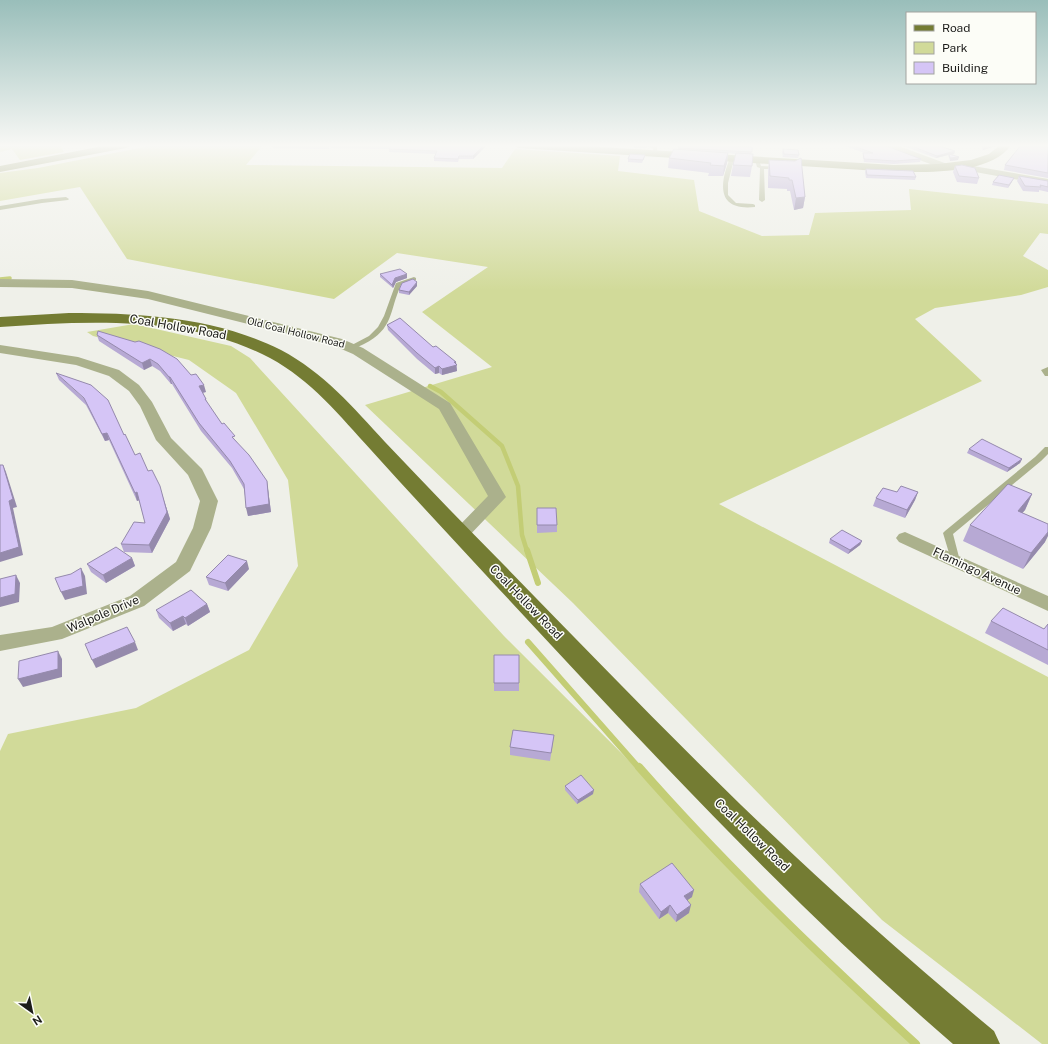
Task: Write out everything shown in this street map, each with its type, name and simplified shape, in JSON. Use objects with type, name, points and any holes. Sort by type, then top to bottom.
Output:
[{"type":"main road","name":"Coal Hollow Road","points":[[0,322],[70,317],[135,319],[197,328],[230,336],[256,345],[278,355],[301,370],[321,387],[735,819],[841,921],[981,1044]]},
{"type":"street","name":"Old Coal Hollow Road","points":[[0,283],[72,284],[148,295],[352,347],[445,406],[497,497],[461,534]]},
{"type":"street","name":"Walpole Drive","points":[[0,349],[78,361],[114,373],[134,388],[148,405],[164,440],[196,473],[209,501],[202,528],[183,566],[137,601],[55,634],[0,642]]},
{"type":"street","name":"Flamingo Avenue","points":[[905,538],[1048,604]]},
{"type":"lane","points":[[724,194],[729,201],[735,205],[753,206]]},
{"type":"lane","points":[[762,194],[762,200]]},
{"type":"lane","points":[[0,208],[42,201],[66,199]]},
{"type":"lane","points":[[352,347],[378,333],[388,317],[398,284],[414,279]]},
{"type":"lane","points":[[1048,368],[1044,370],[1048,374]]},
{"type":"lane","points":[[955,561],[948,533],[983,503],[1038,460],[1048,449]]},
{"type":"green space","points":[[0,194],[42,194],[0,201]]},
{"type":"green space","points":[[84,194],[696,194],[699,211],[762,236],[809,235],[815,213],[911,210],[909,194],[953,194],[1048,204],[1048,234],[1040,233],[1023,256],[1048,270],[1048,287],[1021,295],[935,308],[915,319],[982,381],[719,504],[1048,677],[1048,1044],[1042,1044],[882,920],[573,603],[365,405],[492,367],[422,312],[488,267],[397,253],[334,299],[127,259]]},
{"type":"green space","points":[[134,324],[231,346],[250,358],[504,636],[913,1044],[0,1044],[0,751],[8,734],[136,708],[249,650],[298,566],[288,480],[236,393],[189,360],[93,336],[87,332]]},
{"type":"building","points":[[795,194],[805,194],[805,197],[796,198]]},
{"type":"building","points":[[400,269],[407,274],[395,278],[392,285],[380,274]]},
{"type":"building","points":[[413,279],[417,282],[409,292],[399,290],[402,283]]},
{"type":"building","points":[[400,318],[433,347],[436,346],[456,362],[454,362],[457,365],[442,369],[439,366],[435,368],[387,325]]},
{"type":"building","points":[[98,331],[135,342],[139,341],[160,349],[177,359],[191,375],[196,374],[204,385],[199,386],[205,399],[222,424],[224,423],[235,436],[232,437],[249,455],[267,481],[269,504],[246,508],[244,484],[230,461],[199,423],[170,377],[158,364],[150,359],[142,363],[97,335]]},
{"type":"building","points":[[56,373],[91,385],[108,400],[135,455],[140,453],[148,471],[152,470],[160,486],[167,512],[149,545],[121,544],[134,522],[145,523],[137,492],[135,493],[107,433],[102,434],[84,398]]},
{"type":"building","points":[[982,439],[1022,459],[1009,468],[969,449]]},
{"type":"building","points":[[0,465],[3,465],[13,499],[9,501],[19,547],[0,553]]},
{"type":"building","points":[[1008,484],[1032,494],[1018,511],[1048,524],[1048,532],[1031,553],[970,525]]},
{"type":"building","points":[[901,486],[918,492],[907,510],[876,498],[883,488],[897,492]]},
{"type":"building","points":[[537,508],[556,508],[557,525],[537,525]]},
{"type":"building","points":[[842,530],[862,541],[850,550],[830,539]]},
{"type":"building","points":[[116,547],[132,558],[103,575],[87,564]]},
{"type":"building","points":[[228,555],[247,561],[225,583],[206,577]]},
{"type":"building","points":[[81,568],[83,586],[61,592],[55,578],[71,574]]},
{"type":"building","points":[[16,575],[15,594],[0,598],[0,579]]},
{"type":"building","points":[[191,590],[207,604],[185,618],[183,616],[170,623],[156,610]]},
{"type":"building","points":[[1003,608],[1044,629],[1048,624],[1048,650],[991,621]]},
{"type":"building","points":[[127,627],[135,642],[92,660],[85,644]]},
{"type":"building","points":[[58,651],[58,669],[18,679],[19,661]]},
{"type":"building","points":[[494,655],[519,655],[519,683],[494,683]]},
{"type":"building","points":[[513,730],[554,735],[551,753],[510,747]]},
{"type":"building","points":[[581,775],[594,790],[578,800],[565,786]]},
{"type":"building","points":[[672,863],[694,890],[684,896],[691,905],[677,915],[670,905],[661,912],[640,884]]},
{"type":"waterway","points":[[0,279],[10,278]]},
{"type":"waterway","points":[[430,386],[441,392],[502,446],[518,486],[522,535],[527,551]]},
{"type":"waterway","points":[[527,550],[538,583]]},
{"type":"waterway","points":[[528,642],[639,768]]},
{"type":"waterway","points":[[639,767],[739,875],[844,977],[916,1044]]}]
